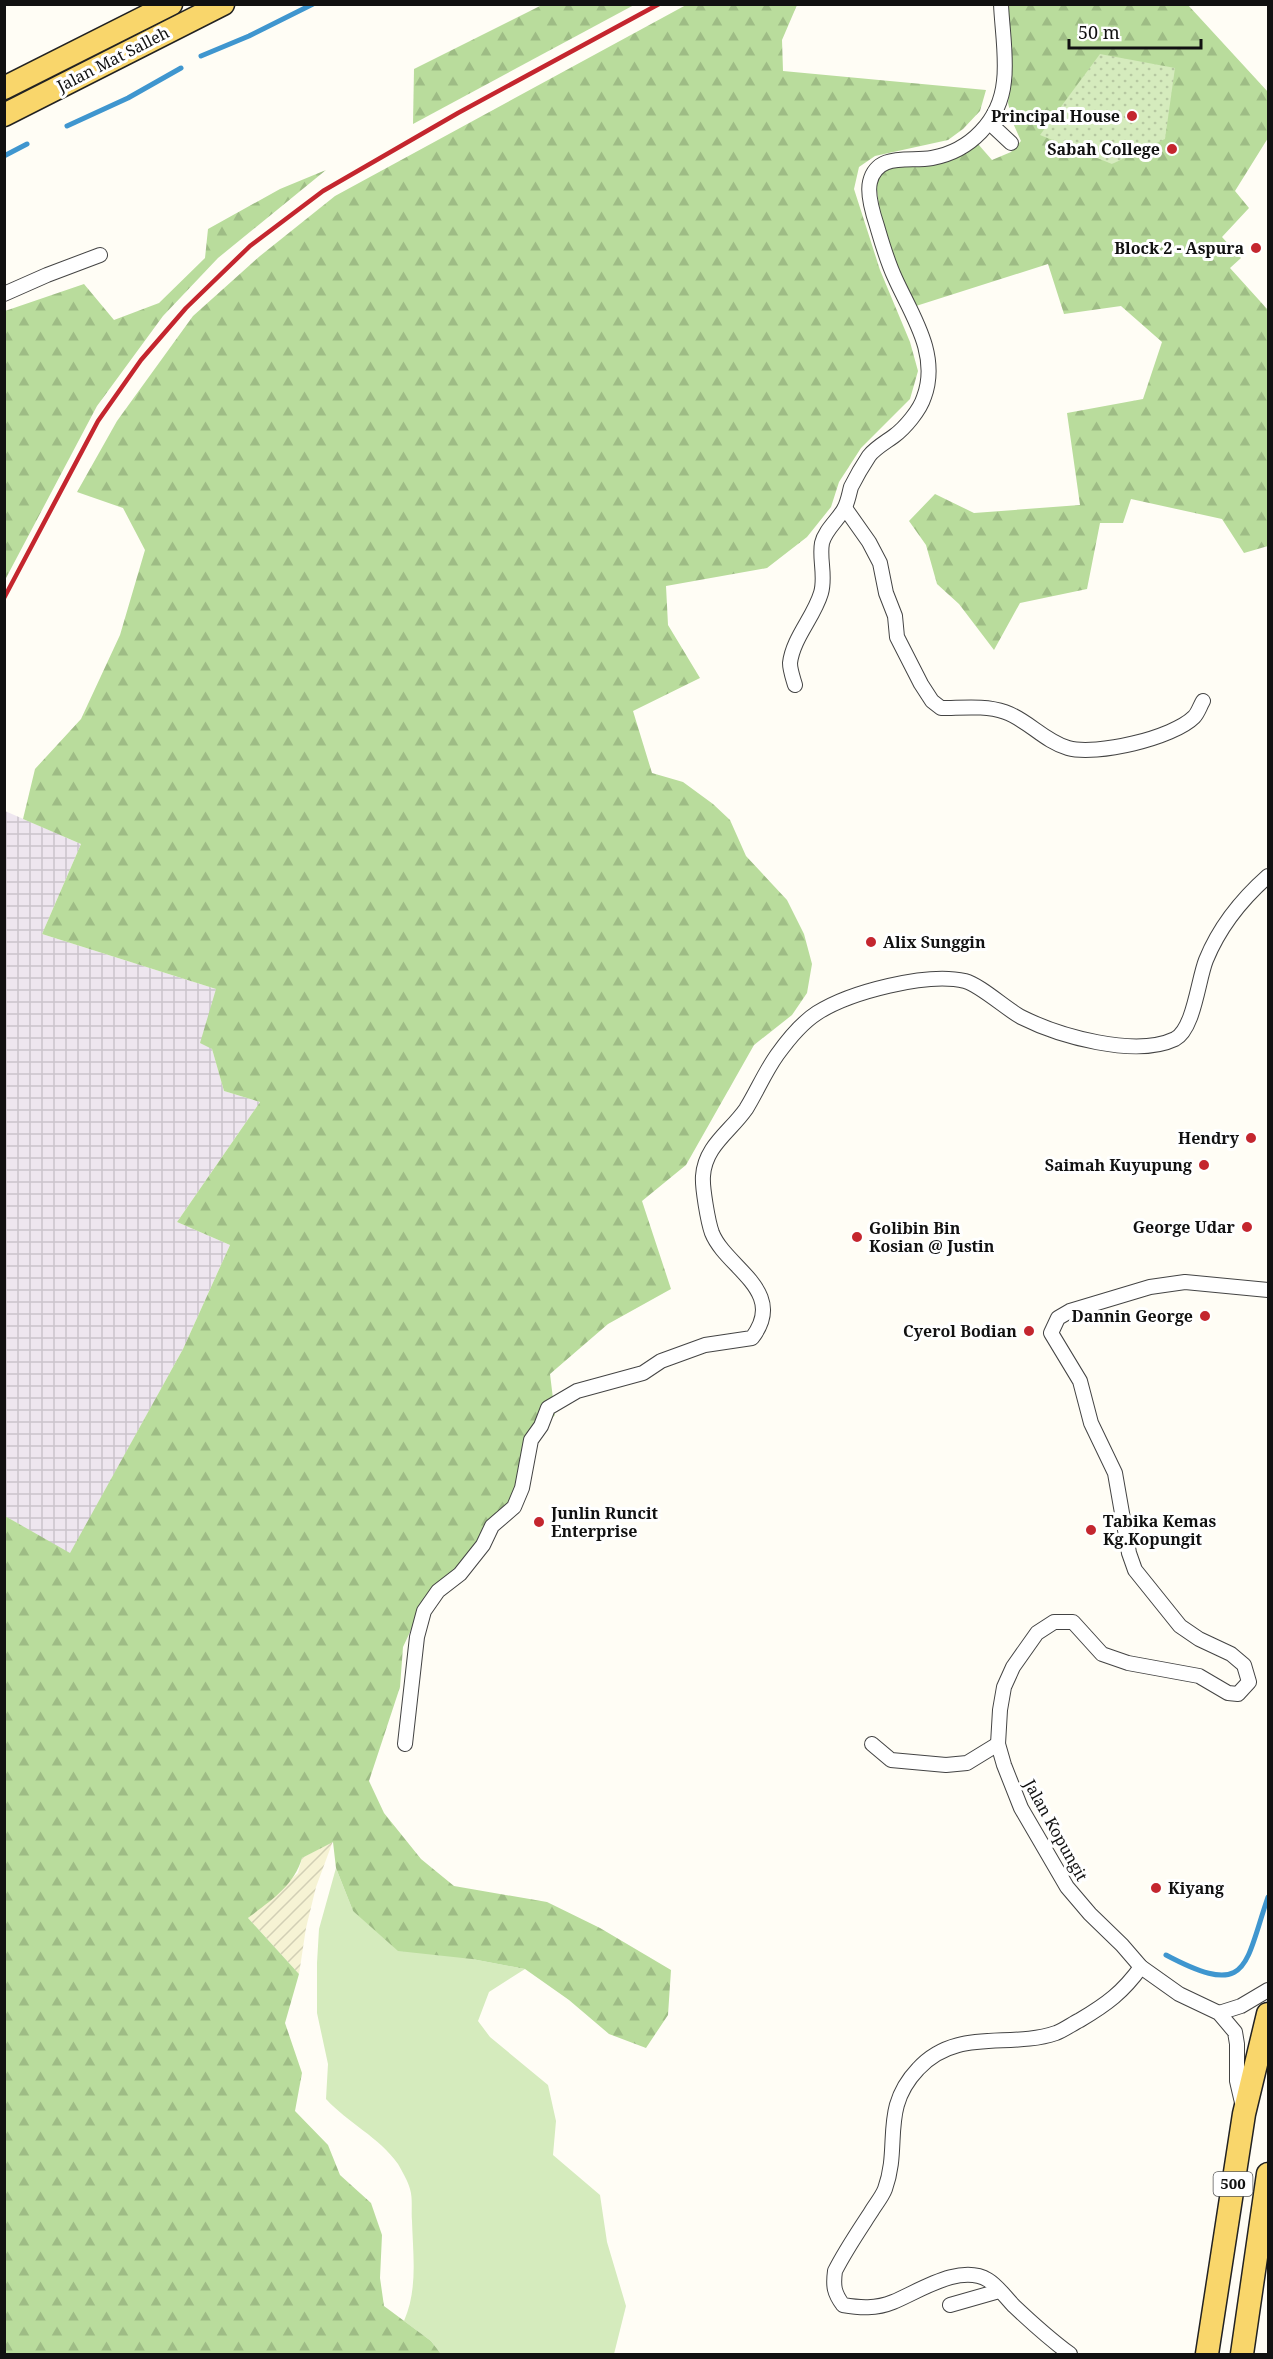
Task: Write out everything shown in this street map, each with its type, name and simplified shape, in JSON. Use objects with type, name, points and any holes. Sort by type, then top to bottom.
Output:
[{"type":"main road","name":"Jalan Mat Salleh","points":[[4,87],[171,4]]},
{"type":"main road","name":"Jalan Mat Salleh","points":[[4,115],[223,4]]},
{"type":"main road","name":"500","points":[[1207,2355],[1244,2114],[1269,2014]]},
{"type":"main road","name":"500","points":[[1242,2355],[1269,2174]]},
{"type":"street","points":[[795,685],[790,664],[822,591],[824,578],[822,543],[844,508],[852,486],[871,453],[897,435],[910,420],[924,398],[927,384],[926,346],[910,307],[894,277],[873,215],[870,183],[876,168],[890,160],[931,158],[957,150],[975,140],[994,114],[1004,82],[1000,4]]},
{"type":"street","points":[[994,114],[995,128],[1011,143]]},
{"type":"street","points":[[4,294],[46,274],[100,255]]},
{"type":"street","points":[[844,508],[869,542],[880,563],[886,593],[895,616],[897,637],[921,684],[932,701],[941,708],[987,707],[1023,720],[1046,737],[1069,748],[1096,749],[1153,739],[1195,717],[1203,701]]},
{"type":"street","points":[[405,1744],[417,1637],[424,1611],[438,1591],[460,1574],[483,1545],[492,1526],[514,1507],[522,1488],[531,1440],[541,1426],[548,1408],[577,1391],[644,1373],[661,1361],[705,1345],[752,1338],[761,1327],[762,1303],[752,1280],[726,1254],[712,1233],[704,1196],[703,1174],[709,1152],[742,1114],[777,1055],[816,1013],[846,999],[905,982],[933,977],[967,981],[1021,1017],[1066,1034],[1127,1046],[1160,1044],[1177,1038],[1183,1032],[1190,1018],[1206,961],[1215,942],[1239,904],[1269,876]]},
{"type":"street","name":"Jalan Kopungit","points":[[1244,2114],[1237,2081],[1238,2044],[1235,2032],[1219,2013],[1179,1994],[1142,1967],[1067,1887],[1021,1808],[998,1744],[1004,1687],[1013,1667],[1038,1633],[1054,1622],[1073,1622],[1102,1654],[1128,1663],[1199,1676],[1228,1693],[1238,1694],[1250,1682],[1244,1665],[1231,1654],[1198,1639],[1180,1626],[1135,1570],[1129,1554],[1115,1473],[1091,1423],[1080,1381],[1051,1333],[1058,1318],[1070,1311],[1161,1284],[1185,1282],[1269,1290]]},
{"type":"street","points":[[872,1744],[891,1760],[946,1765],[967,1763],[998,1744]]},
{"type":"street","points":[[1070,2355],[990,2281],[980,2276],[968,2275],[928,2284],[892,2303],[857,2308],[843,2305],[835,2295],[833,2284],[841,2259],[884,2192],[890,2172],[896,2104],[905,2084],[918,2068],[946,2047],[1057,2033],[1114,1998],[1142,1967]]},
{"type":"street","points":[[1219,2013],[1241,2006],[1269,1990]]},
{"type":"street","points":[[950,2305],[999,2291]]},
{"type":"shaded area","points":[[5,811],[81,844],[42,934],[216,989],[212,1049],[224,1091],[260,1102],[177,1222],[230,1245],[183,1349],[70,1554],[5,1516]]},
{"type":"shaded area","points":[[333,1841],[316,1887],[306,1928],[299,1974],[248,1918],[298,1873],[302,1858]]},
{"type":"green space","points":[[544,4],[634,5],[413,124],[414,69]]},
{"type":"green space","points":[[686,5],[797,5],[782,40],[783,71],[986,90],[980,111],[963,129],[948,140],[875,156],[859,167],[854,189],[880,270],[910,342],[918,371],[910,399],[861,448],[839,482],[831,507],[807,537],[767,568],[666,586],[668,625],[700,678],[633,711],[652,773],[683,782],[713,804],[730,820],[746,856],[787,900],[804,934],[812,964],[807,993],[792,1015],[754,1045],[686,1165],[642,1201],[671,1289],[608,1324],[550,1374],[555,1415],[531,1440],[510,1513],[417,1617],[403,1647],[400,1687],[369,1781],[384,1813],[421,1859],[454,1886],[547,1902],[600,1928],[671,1970],[668,2015],[646,2048],[609,2034],[569,2000],[525,1969],[472,1959],[398,1951],[353,1911],[336,1868],[333,1842],[302,1858],[287,1885],[248,1918],[299,1974],[285,2023],[302,2073],[295,2111],[328,2145],[340,2175],[371,2203],[382,2235],[380,2278],[384,2306],[431,2341],[441,2354],[5,2354],[5,1516],[70,1553],[183,1349],[230,1245],[177,1222],[260,1102],[224,1091],[212,1049],[200,1043],[216,989],[42,934],[81,844],[23,819],[35,769],[81,719],[120,635],[145,550],[123,508],[77,492],[117,421],[193,316],[260,256],[335,196]]},
{"type":"green space","points":[[1008,5],[1188,5],[1268,92],[1268,138],[1235,191],[1249,208],[1222,237],[1241,258],[1230,268],[1268,310],[1268,546],[1244,553],[1222,519],[1131,499],[1123,523],[1100,523],[1087,589],[1020,603],[994,650],[959,604],[937,584],[926,545],[909,521],[935,494],[974,513],[1080,505],[1067,413],[1143,399],[1162,342],[1121,306],[1064,314],[1048,264],[916,306],[900,275],[880,214],[876,183],[881,171],[891,165],[960,155],[978,144],[992,160],[1011,152],[1021,141],[1008,103],[1010,82]]},
{"type":"green space","points":[[1100,54],[1175,68],[1165,139],[1112,164],[1040,135]]},
{"type":"green space","points":[[326,170],[218,258],[163,316],[97,406],[5,580],[5,311],[84,284],[114,320],[159,303],[205,258],[208,229],[280,189]]},
{"type":"green space","points":[[336,1868],[353,1911],[472,1959],[525,1969],[489,1992],[478,2021],[490,2037],[548,2085],[556,2121],[553,2155],[600,2195],[607,2242],[626,2306],[614,2354],[441,2354],[431,2341],[404,2321],[411,2297],[414,2272],[412,2201],[409,2186],[390,2154],[326,2099],[328,2064],[317,2013],[317,1963],[319,1929]]},
{"type":"waterway","points":[[201,56],[249,36],[313,4]]},
{"type":"waterway","points":[[67,126],[128,98],[181,68]]},
{"type":"waterway","points":[[4,156],[27,144]]},
{"type":"waterway","points":[[1166,1955],[1193,1968],[1214,1974],[1228,1974],[1239,1969],[1254,1942],[1268,1897]]},
{"type":"railway","points":[[4,598],[98,421],[141,360],[186,308],[250,246],[323,191],[458,113],[659,4]]},
{"type":"place","name":"Principal House","points":[[1132,116]]},
{"type":"place","name":"Sabah College","points":[[1172,149]]},
{"type":"place","name":"Block 2 - Aspura","points":[[1256,248]]},
{"type":"place","name":"Alix Sunggin","points":[[871,942]]},
{"type":"place","name":"Hendry","points":[[1251,1138]]},
{"type":"place","name":"Saimah Kuyupung","points":[[1204,1165]]},
{"type":"place","name":"George Udar","points":[[1247,1227]]},
{"type":"place","name":"Golibin Bin Kosian @ Justin","points":[[857,1237]]},
{"type":"place","name":"Dannin George","points":[[1205,1316]]},
{"type":"place","name":"Cyerol Bodian","points":[[1029,1331]]},
{"type":"place","name":"Junlin Runcit Enterprise","points":[[539,1522]]},
{"type":"place","name":"Tabika Kemas Kg.Kopungit","points":[[1091,1530]]},
{"type":"place","name":"Kiyang","points":[[1156,1888]]}]
